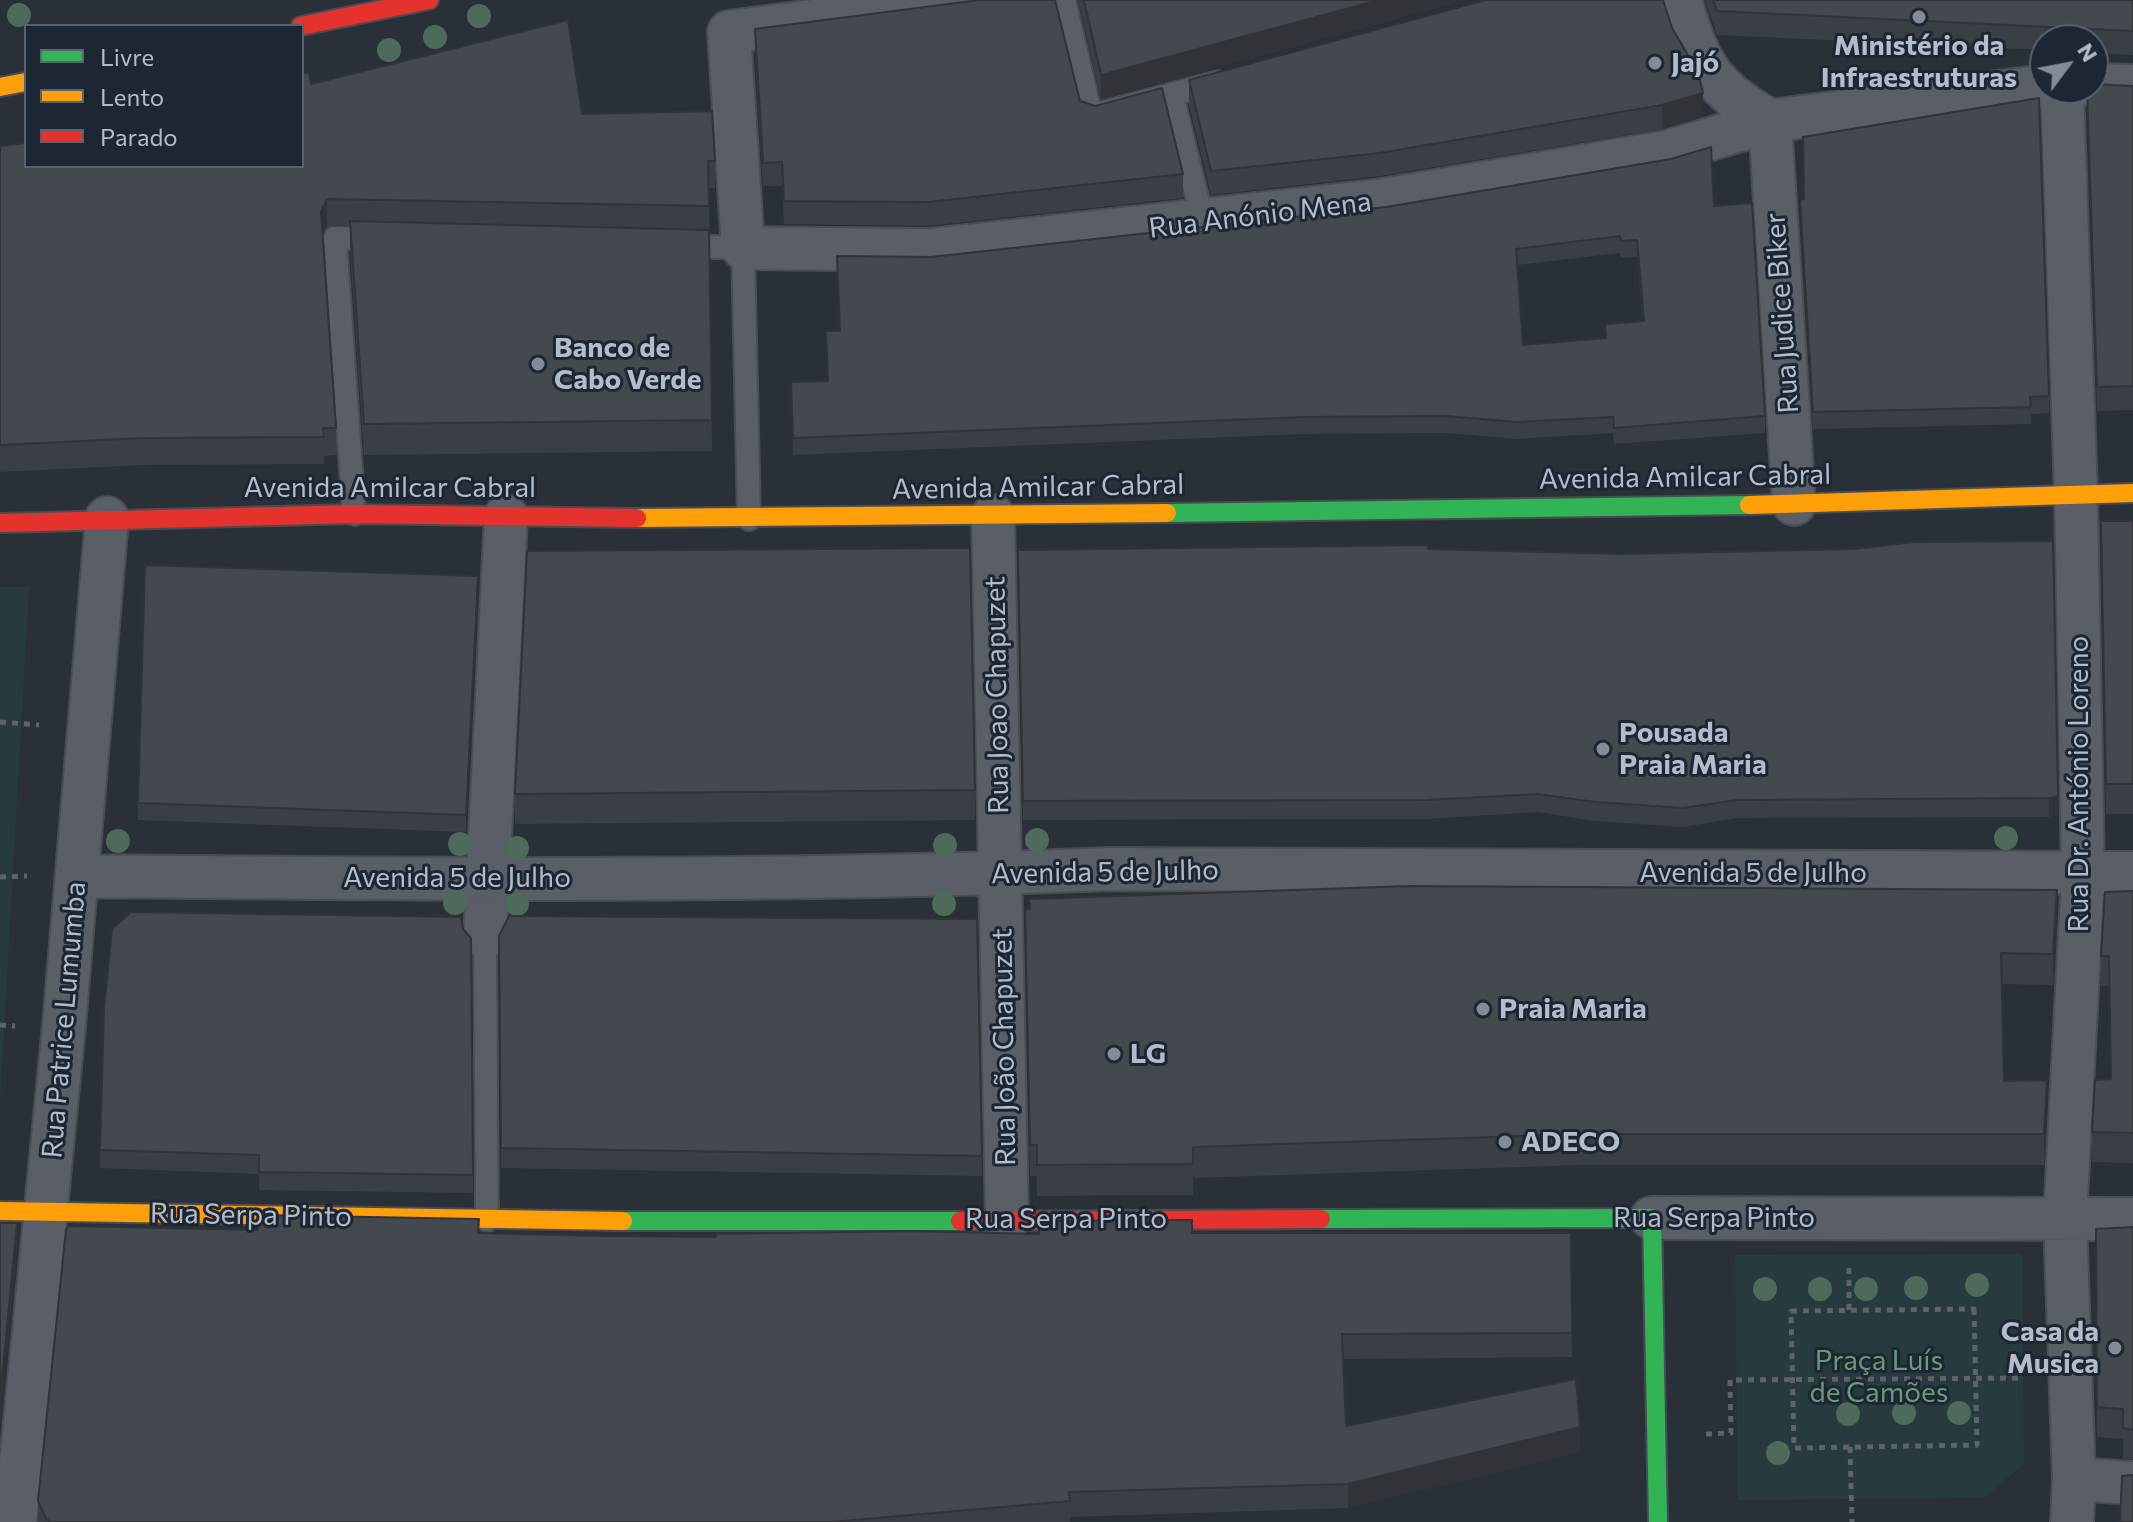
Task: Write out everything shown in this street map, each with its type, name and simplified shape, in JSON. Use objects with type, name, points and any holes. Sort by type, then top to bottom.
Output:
[{"type":"street","points":[[304,25],[429,0]]},
{"type":"street","points":[[743,248],[729,32],[976,0]]},
{"type":"street","points":[[1680,0],[1690,35],[1708,74],[1732,99],[1770,121]]},
{"type":"street","points":[[0,87],[24,82]]},
{"type":"street","points":[[2109,85],[2133,86]]},
{"type":"street","name":"Rua Anónio Mena","points":[[743,248],[929,250],[1383,200],[1667,152],[1770,121],[2029,88]]},
{"type":"street","name":"Rua Dr. António Loreno","points":[[2063,104],[2076,494],[2083,875],[2065,1219],[2074,1479],[2072,1522]]},
{"type":"street","name":"Rua Judice Biker","points":[[1770,121],[1794,504]]},
{"type":"street","name":"Avenida Amilcar Cabral","points":[[0,523],[354,514],[749,519],[993,516],[1794,504],[2133,493]]},
{"type":"street","points":[[485,937],[506,516]]},
{"type":"street","name":"Rua Joao Chapuzet","points":[[993,516],[1001,873]]},
{"type":"street","name":"Rua Patrice Lumumba","points":[[15,1522],[47,1210],[107,518]]},
{"type":"street","name":"Avenida 5 de Julho","points":[[77,876],[486,879],[1126,869],[2133,873]]},
{"type":"street","name":"Rua João Chapuzet","points":[[1001,873],[1007,1220]]},
{"type":"street","name":"Rua Serpa Pinto","points":[[0,1211],[487,1220],[2133,1219]]},
{"type":"street","points":[[1652,1218],[1658,1522]]},
{"type":"street","points":[[2074,1479],[2133,1483]]},
{"type":"lane","points":[[1064,0],[1091,116],[1233,78]]},
{"type":"lane","points":[[1172,95],[1203,222]]},
{"type":"lane","points":[[354,514],[335,238],[398,239]]},
{"type":"lane","points":[[665,246],[743,248],[749,519]]},
{"type":"lane","points":[[485,937],[487,1220]]},
{"type":"path","points":[[1974,1309],[1976,1379],[1977,1445],[1794,1448],[1791,1311],[1974,1309]]},
{"type":"path","points":[[1657,1435],[1731,1433],[1730,1380],[1976,1379]]},
{"type":"path","points":[[1850,1447],[1852,1522]]},
{"type":"green space","points":[[0,587],[29,587],[0,1101]]},
{"type":"green space","name":"Praça Luís de Camões","points":[[2022,1254],[2024,1464],[1984,1498],[1738,1500],[1735,1255]]},
{"type":"building","points":[[979,0],[1055,0],[1080,101],[1095,106],[1162,88],[1183,174],[928,202],[784,201],[782,162],[763,163],[755,29]]},
{"type":"building","points":[[1084,0],[1379,0],[1101,75]]},
{"type":"building","points":[[1486,0],[1663,0],[1672,28],[1698,72],[1703,93],[1662,105],[1380,153],[1211,171],[1189,80]]},
{"type":"building","points":[[1713,0],[2133,0],[2133,31],[2109,30],[2109,24],[2029,26],[1717,11]]},
{"type":"building","points":[[568,20],[582,114],[712,111],[715,161],[708,161],[709,206],[327,199],[321,212],[336,428],[323,428],[324,437],[143,438],[0,445],[0,146],[24,143],[24,168],[304,168],[304,73],[309,72],[311,84]]},
{"type":"building","points":[[2109,85],[2133,86],[2133,386],[2097,387],[2088,104],[2109,104]]},
{"type":"building","points":[[2029,100],[2029,104],[2039,104],[2049,396],[2030,397],[2031,407],[1813,412],[1800,200],[1804,199],[1803,137]]},
{"type":"building","points":[[1711,147],[1714,206],[1752,203],[1765,416],[1614,428],[1613,417],[1517,422],[1446,416],[1303,417],[793,438],[791,382],[828,381],[826,331],[840,331],[837,256],[931,257],[1386,207],[1671,159]],"holes":[[[1620,236],[1621,241],[1637,240],[1644,321],[1605,324],[1606,338],[1523,345],[1516,249]]]},
{"type":"building","name":"Banco de Cabo Verde","points":[[350,221],[709,230],[712,420],[364,424]]},
{"type":"building","points":[[2101,521],[2133,521],[2133,784],[2106,784]]},
{"type":"building","points":[[2053,541],[2058,796],[1737,800],[1683,808],[1595,802],[1538,794],[1427,800],[1023,801],[1018,550],[1428,545],[1428,549],[1623,554],[1854,549],[1914,542]]},
{"type":"building","points":[[970,548],[975,790],[515,794],[527,551]]},
{"type":"building","points":[[145,565],[478,576],[466,815],[138,803]]},
{"type":"building","points":[[1410,886],[2057,890],[2053,954],[2001,953],[2004,1081],[2047,1080],[2044,1134],[1581,1134],[1193,1147],[1193,1164],[1037,1165],[1037,1145],[1030,1145],[1025,909],[1030,909],[1029,899]]},
{"type":"building","points":[[2133,891],[2133,1133],[2092,1132],[2095,1080],[2111,1079],[2109,956],[2101,956],[2105,892]]},
{"type":"building","points":[[131,912],[461,917],[463,929],[471,938],[473,1175],[259,1172],[259,1155],[100,1150],[104,1010],[112,929]]},
{"type":"building","points":[[509,916],[977,919],[982,1156],[501,1148],[499,936]]},
{"type":"building","points":[[258,1215],[479,1219],[478,1233],[602,1236],[716,1237],[716,1234],[912,1231],[1039,1234],[1039,1221],[1192,1220],[1192,1233],[1571,1233],[1572,1333],[1342,1334],[1346,1426],[1576,1379],[1580,1427],[1348,1484],[1069,1492],[1070,1501],[832,1522],[50,1522],[38,1501],[66,1230],[69,1226],[258,1230]]},
{"type":"building","points":[[0,1223],[17,1223],[0,1399]]},
{"type":"building","name":"Casa da Musica","points":[[2133,1227],[2133,1430],[2123,1428],[2123,1409],[2097,1407],[2096,1229]]},
{"type":"building","points":[[2133,1475],[2133,1522],[2120,1522],[2122,1476]]},
{"type":"traffic: fast","points":[[1167,513],[1749,505]]},
{"type":"traffic: fast","points":[[1321,1219],[1652,1218],[1658,1522]]},
{"type":"traffic: fast","points":[[623,1221],[960,1221]]},
{"type":"traffic: slow","points":[[0,87],[24,82]]},
{"type":"traffic: slow","points":[[1749,505],[2133,493]]},
{"type":"traffic: slow","points":[[637,518],[1167,513]]},
{"type":"traffic: slow","points":[[0,1211],[623,1221]]},
{"type":"traffic: jam","points":[[304,25],[429,0]]},
{"type":"traffic: jam","points":[[0,523],[354,514],[637,518]]},
{"type":"traffic: jam","points":[[960,1221],[1321,1219]]},
{"type":"place","name":"Ministério da Infraestruturas","points":[[1919,17]]},
{"type":"place","name":"Jajó","points":[[1655,63]]},
{"type":"place","name":"Banco de Cabo Verde","points":[[538,364]]},
{"type":"place","name":"Pousada Praia Maria","points":[[1603,749]]},
{"type":"place","name":"Praia Maria","points":[[1483,1009]]},
{"type":"place","name":"LG","points":[[1114,1054]]},
{"type":"place","name":"ADECO","points":[[1505,1142]]},
{"type":"place","name":"Casa da Musica","points":[[2115,1348]]}]
